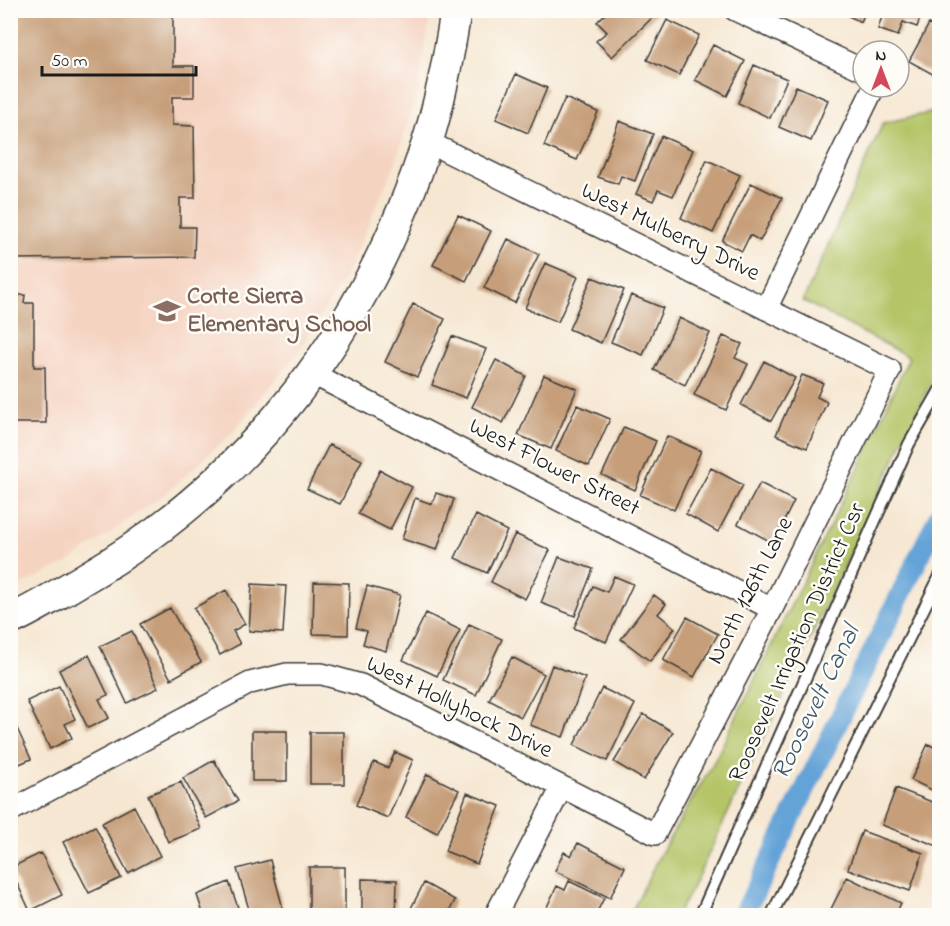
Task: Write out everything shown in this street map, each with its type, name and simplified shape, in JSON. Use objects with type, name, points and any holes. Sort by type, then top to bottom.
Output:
[{"type":"street","points":[[10,620],[121,557],[166,524],[233,466],[313,374],[376,270],[407,198],[428,142],[444,77],[456,10]]},
{"type":"street","points":[[735,10],[851,64]]},
{"type":"street","points":[[766,309],[868,99]]},
{"type":"street","name":"West Mulberry Drive","points":[[428,142],[890,370]]},
{"type":"street","name":"North 126th Lane","points":[[655,834],[772,609],[890,370]]},
{"type":"street","name":"West Flower Street","points":[[313,374],[772,609]]},
{"type":"street","name":"West Hollyhock Drive","points":[[10,811],[250,683],[287,674],[322,674],[361,685],[655,834]]},
{"type":"street","points":[[495,915],[562,787]]},
{"type":"lane","name":"Roosevelt Irrigation District Csr","points":[[700,915],[909,444],[939,390]]},
{"type":"lane","points":[[771,915],[939,576]]},
{"type":"shaded area","name":"Corte Sierra Elementary School","points":[[11,11],[431,11],[417,94],[395,164],[348,271],[299,351],[233,432],[165,494],[67,563],[11,590]]},
{"type":"green space","points":[[939,111],[939,365],[694,885],[677,915],[630,915],[657,860],[715,760],[860,465],[909,357],[803,301],[883,123]]},
{"type":"building","points":[[10,10],[173,10],[173,66],[194,66],[194,97],[172,97],[172,125],[194,126],[195,198],[180,198],[180,227],[195,227],[194,257],[10,259]]},
{"type":"building","points":[[609,10],[656,10],[658,12],[612,57],[596,41],[607,32],[597,22]]},
{"type":"building","points":[[836,10],[866,10],[861,22]]},
{"type":"building","points":[[884,10],[923,10],[917,27],[903,22],[898,36],[878,29]]},
{"type":"building","points":[[667,20],[699,35],[679,75],[647,60]]},
{"type":"building","points":[[929,24],[940,29],[938,77],[911,62],[911,57]]},
{"type":"building","points":[[713,45],[745,61],[727,96],[695,80]]},
{"type":"building","points":[[754,65],[787,79],[770,118],[738,103]]},
{"type":"building","points":[[516,74],[547,88],[528,133],[496,119]]},
{"type":"building","points":[[796,86],[828,100],[811,141],[779,127]]},
{"type":"building","points":[[565,98],[598,112],[577,160],[544,146]]},
{"type":"building","points":[[619,121],[653,134],[635,181],[621,176],[618,184],[598,177]]},
{"type":"building","points":[[661,136],[693,150],[673,196],[658,190],[653,201],[636,194]]},
{"type":"building","points":[[707,160],[740,175],[713,233],[681,218]]},
{"type":"building","points":[[751,183],[782,198],[760,241],[750,235],[742,251],[722,241]]},
{"type":"building","points":[[458,215],[491,231],[466,281],[433,265]]},
{"type":"building","points":[[508,239],[539,254],[515,303],[484,288]]},
{"type":"building","points":[[545,263],[578,277],[558,322],[525,308]]},
{"type":"building","points":[[592,277],[624,290],[601,343],[569,329]]},
{"type":"building","points":[[10,295],[25,295],[24,303],[34,303],[34,367],[45,367],[46,423],[10,423]]},
{"type":"building","points":[[631,295],[663,308],[643,355],[611,342]]},
{"type":"building","points":[[413,304],[445,319],[417,377],[385,362]]},
{"type":"building","points":[[679,318],[710,333],[685,385],[654,370]]},
{"type":"building","points":[[452,336],[486,349],[466,398],[432,385]]},
{"type":"building","points":[[723,336],[742,344],[735,358],[748,364],[726,410],[694,395]]},
{"type":"building","points":[[496,360],[526,376],[503,423],[472,407]]},
{"type":"building","points":[[764,361],[795,378],[771,421],[741,405]]},
{"type":"building","points":[[544,375],[577,389],[551,449],[518,435]]},
{"type":"building","points":[[802,375],[823,383],[817,397],[827,402],[807,448],[776,435]]},
{"type":"building","points":[[577,405],[610,419],[589,466],[556,451]]},
{"type":"building","points":[[624,427],[656,441],[635,490],[602,475]]},
{"type":"building","points":[[667,436],[701,451],[674,510],[640,495]]},
{"type":"building","points":[[329,445],[362,460],[340,504],[307,489]]},
{"type":"building","points":[[711,468],[743,485],[718,532],[686,514]]},
{"type":"building","points":[[380,470],[412,487],[390,530],[358,514]]},
{"type":"building","points":[[760,483],[794,501],[773,543],[738,524]]},
{"type":"building","points":[[436,493],[454,499],[437,550],[402,539],[415,498],[432,504]]},
{"type":"building","points":[[476,515],[507,531],[487,573],[455,558]]},
{"type":"building","points":[[515,534],[550,550],[525,599],[491,582]]},
{"type":"building","points":[[559,557],[593,569],[575,616],[541,603]]},
{"type":"building","points":[[614,576],[633,584],[606,642],[574,628],[593,586],[607,592]]},
{"type":"building","points":[[314,582],[349,583],[348,635],[313,634]]},
{"type":"building","points":[[252,584],[286,586],[283,633],[249,631]]},
{"type":"building","points":[[367,586],[400,595],[386,651],[363,644],[367,631],[356,628]]},
{"type":"building","points":[[226,590],[245,624],[233,631],[240,644],[220,655],[194,608]]},
{"type":"building","points":[[654,595],[666,604],[658,614],[675,628],[650,661],[621,639]]},
{"type":"building","points":[[170,608],[201,662],[171,679],[140,624]]},
{"type":"building","points":[[426,613],[460,630],[437,676],[403,660]]},
{"type":"building","points":[[687,617],[718,634],[694,677],[663,660]]},
{"type":"building","points":[[469,624],[502,639],[476,695],[443,680]]},
{"type":"building","points":[[132,631],[158,688],[127,703],[100,646]]},
{"type":"building","points":[[89,655],[108,695],[99,699],[109,718],[88,728],[59,670]]},
{"type":"building","points":[[512,657],[544,674],[521,717],[489,700]]},
{"type":"building","points":[[552,665],[585,678],[563,737],[530,725]]},
{"type":"building","points":[[59,686],[75,719],[65,724],[72,738],[50,749],[27,701]]},
{"type":"building","points":[[602,688],[635,704],[607,761],[574,745]]},
{"type":"building","points":[[10,713],[31,759],[10,768]]},
{"type":"building","points":[[643,714],[673,732],[644,780],[614,762]]},
{"type":"building","points":[[252,731],[287,731],[287,781],[252,781]]},
{"type":"building","points":[[310,732],[344,732],[344,784],[310,784]]},
{"type":"building","points":[[928,744],[940,750],[940,794],[911,780]]},
{"type":"building","points":[[395,752],[413,760],[388,818],[356,805],[374,762],[388,768]]},
{"type":"building","points":[[214,760],[238,801],[206,818],[183,778]]},
{"type":"building","points":[[427,774],[459,790],[437,833],[406,817]]},
{"type":"building","points":[[181,782],[201,829],[168,842],[148,795]]},
{"type":"building","points":[[896,788],[940,805],[940,847],[882,825]]},
{"type":"building","points":[[467,793],[500,806],[477,864],[445,851]]},
{"type":"building","points":[[134,806],[160,856],[128,873],[102,823]]},
{"type":"building","points":[[95,826],[121,878],[89,893],[63,842]]},
{"type":"building","points":[[862,831],[923,853],[910,891],[848,869]]},
{"type":"building","points":[[578,843],[625,867],[610,898],[555,871],[564,852],[571,856]]},
{"type":"building","points":[[41,853],[62,895],[30,911],[10,868]]},
{"type":"building","points":[[270,860],[285,916],[251,916],[237,869]]},
{"type":"building","points":[[309,867],[345,867],[345,916],[309,916]]},
{"type":"building","points":[[847,877],[901,903],[895,916],[834,916],[829,913]]},
{"type":"building","points":[[362,879],[397,880],[396,916],[362,916]]},
{"type":"building","points":[[569,881],[604,898],[595,916],[556,916],[545,911],[557,886],[565,890]]},
{"type":"building","points":[[229,882],[241,916],[204,916],[197,895]]},
{"type":"building","points":[[424,883],[455,900],[447,916],[407,916]]},
{"type":"waterway","name":"Roosevelt Canal","points":[[743,916],[940,514]]},
{"type":"place","name":"Corte Sierra Elementary School","points":[[167,311]]}]
